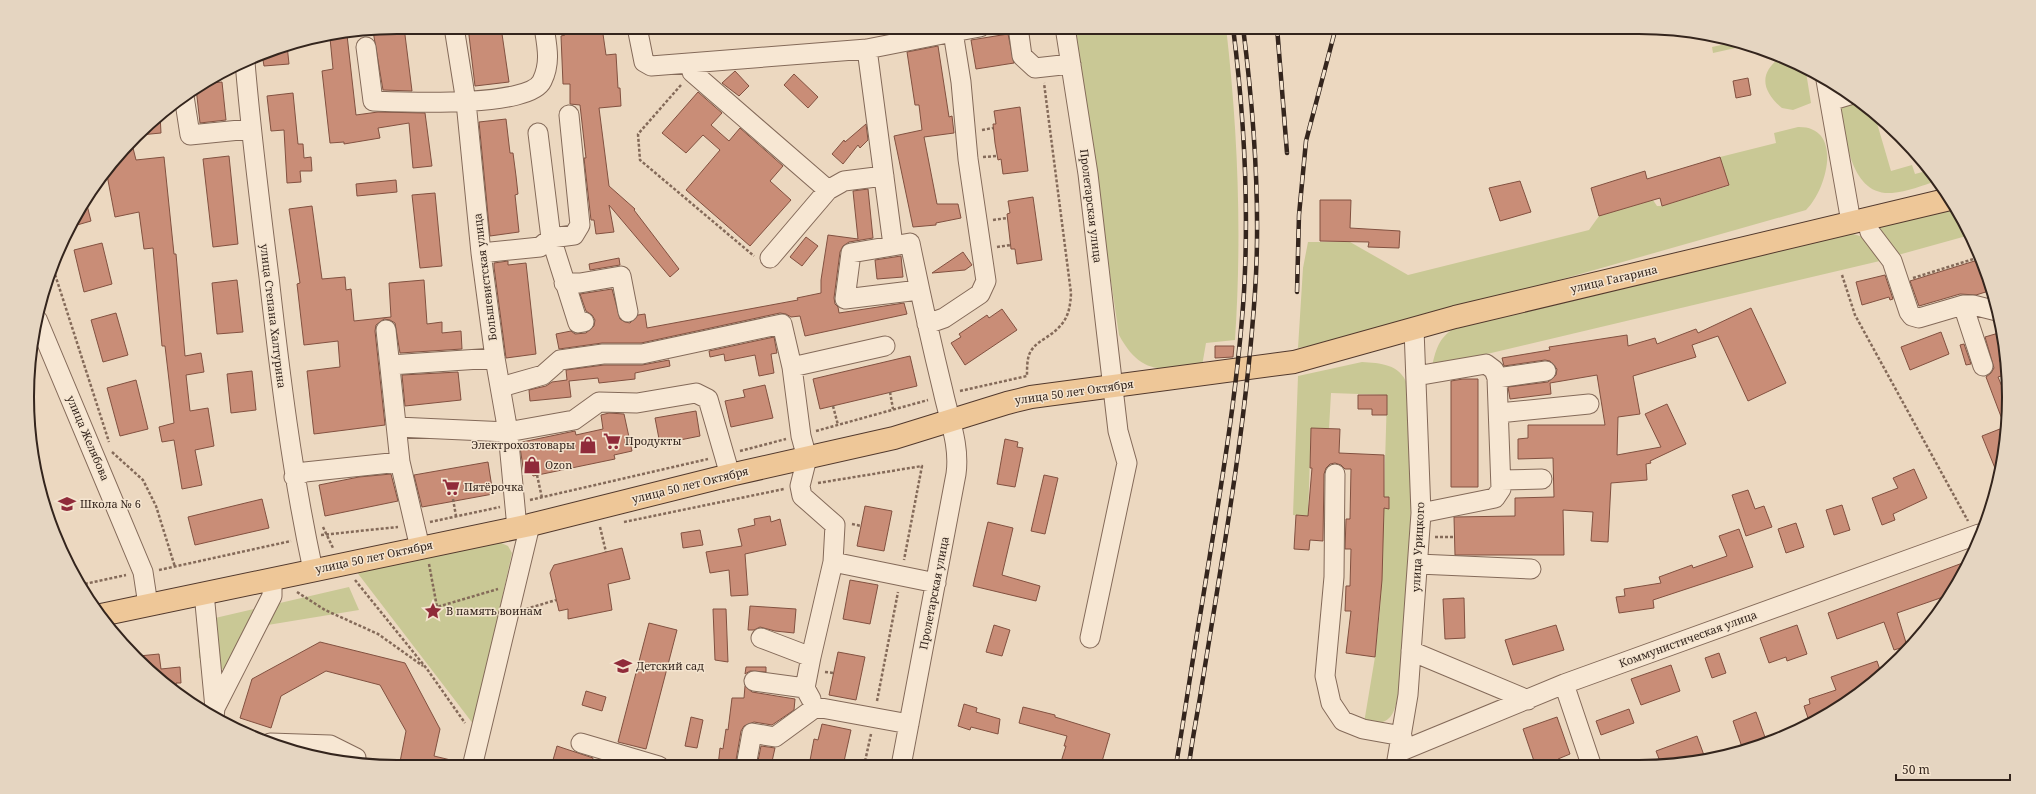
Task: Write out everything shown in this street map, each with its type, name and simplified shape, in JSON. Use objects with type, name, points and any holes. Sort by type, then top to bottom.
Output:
[{"type":"main road","name":"улица Гагарина","points":[[1279,364],[1294,362],[1455,317],[1945,201]]},
{"type":"main road","name":"улица 50 лет Октября","points":[[106,614],[342,564],[423,559],[523,526],[730,475],[894,438],[1031,397],[1203,376],[1279,364]]},
{"type":"street","name":"Большевистская улица","points":[[455,34],[466,102],[481,253],[495,358],[508,432],[513,504],[523,526],[516,584],[474,760]]},
{"type":"street","points":[[366,47],[373,102],[466,102],[527,93],[542,82],[549,58],[545,34]]},
{"type":"street","points":[[638,34],[644,62],[651,66],[692,68],[867,49],[931,34]]},
{"type":"street","points":[[927,324],[944,318],[980,294],[986,281],[968,159],[961,82],[953,34]]},
{"type":"street","points":[[1019,34],[1022,56],[1035,68],[1071,64]]},
{"type":"street","name":"Пролетарская улица","points":[[1066,34],[1088,174],[1118,431],[1127,463],[1090,638]]},
{"type":"street","points":[[867,49],[893,245],[851,253],[845,299],[919,290]]},
{"type":"street","name":"улица Степана Халтурина","points":[[245,67],[250,129],[294,477],[313,570]]},
{"type":"street","points":[[692,68],[828,190]]},
{"type":"street","points":[[1827,87],[1858,221],[1870,232],[1892,261],[1909,312],[1912,316],[1919,318],[1963,305],[1973,305],[1991,310]]},
{"type":"street","points":[[1830,101],[1844,97]]},
{"type":"street","points":[[185,102],[190,135],[250,129]]},
{"type":"street","points":[[481,253],[540,247],[551,238],[574,235],[580,225],[569,115]]},
{"type":"street","points":[[538,133],[551,238],[564,284],[578,323],[584,322]]},
{"type":"street","points":[[770,258],[828,190],[844,181],[884,176]]},
{"type":"street","name":"Пролетарская улица","points":[[893,245],[910,243],[919,290],[950,421],[956,440],[958,460],[902,760]]},
{"type":"street","points":[[564,284],[580,283],[621,276],[628,312]]},
{"type":"street","points":[[1963,305],[1983,366]]},
{"type":"street","points":[[501,387],[543,375],[560,360],[603,354],[642,354],[782,324],[792,367],[801,436],[807,458],[800,486],[802,496],[835,525],[833,562],[805,688],[816,707]]},
{"type":"street","name":"улица Желябова","points":[[41,328],[143,572],[148,605]]},
{"type":"street","name":"улица Урицкого","points":[[1399,751],[1411,651],[1421,513],[1414,329]]},
{"type":"street","points":[[386,330],[400,462],[423,559]]},
{"type":"street","points":[[792,367],[885,346]]},
{"type":"street","points":[[390,365],[495,358]]},
{"type":"street","points":[[1416,376],[1486,364],[1494,370],[1498,378],[1502,489],[1495,498],[1421,513]]},
{"type":"street","points":[[1498,378],[1546,371]]},
{"type":"street","points":[[397,427],[508,432],[574,420],[599,402],[637,403],[696,393],[708,399],[730,475]]},
{"type":"street","points":[[1499,413],[1589,404]]},
{"type":"street","points":[[294,477],[305,472],[400,462]]},
{"type":"street","points":[[1335,474],[1334,577],[1325,676],[1331,703],[1343,722],[1363,729],[1399,751]]},
{"type":"street","points":[[1501,480],[1542,479]]},
{"type":"street","name":"Коммунистическая улица","points":[[1399,751],[1528,700],[1564,684],[1974,535]]},
{"type":"street","points":[[833,562],[936,583]]},
{"type":"street","points":[[1418,564],[1531,569]]},
{"type":"street","points":[[215,711],[272,596],[272,579]]},
{"type":"street","points":[[204,593],[215,711]]},
{"type":"street","points":[[761,638],[811,657]]},
{"type":"street","points":[[1411,651],[1528,700]]},
{"type":"street","points":[[754,681],[805,688]]},
{"type":"street","points":[[1564,684],[1590,760]]},
{"type":"street","points":[[747,760],[752,733],[775,736],[816,707],[909,724]]},
{"type":"street","points":[[581,743],[639,760]]},
{"type":"street","points":[[289,744],[330,745],[355,757]]},
{"type":"path","points":[[86,584],[175,567],[306,537],[415,525],[456,517],[801,436],[944,395],[1027,376],[1029,354],[1035,346],[1064,323],[1070,309],[1071,293],[1042,67]]},
{"type":"path","points":[[692,68],[638,134],[640,160],[757,259],[770,258]]},
{"type":"path","points":[[1907,279],[1975,260]]},
{"type":"path","points":[[1842,274],[1855,315],[1976,531]]},
{"type":"path","points":[[55,275],[112,453],[144,480],[156,506],[175,567]]},
{"type":"path","points":[[890,392],[893,410]]},
{"type":"path","points":[[833,406],[838,425]]},
{"type":"path","points":[[620,523],[800,486],[922,466],[865,760]]},
{"type":"path","points":[[537,475],[542,498]]},
{"type":"path","points":[[453,501],[453,499],[456,517]]},
{"type":"path","points":[[319,520],[342,564]]},
{"type":"path","points":[[593,529],[607,526]]},
{"type":"path","points":[[600,527],[606,552]]},
{"type":"path","points":[[436,562],[423,559],[437,607],[516,584]]},
{"type":"path","points":[[361,577],[354,578],[427,669],[478,744]]},
{"type":"path","points":[[302,589],[294,590],[325,610],[378,634],[427,669]]},
{"type":"path","points":[[510,606],[526,609],[556,600]]},
{"type":"shaded area","points":[[1074,34],[1227,34],[1238,183],[1238,261],[1235,340],[1206,343],[1202,366],[1164,369],[1145,364],[1136,358],[1127,348],[1119,335]]},
{"type":"shaded area","points":[[1725,44],[1738,47],[1713,53],[1712,47]]},
{"type":"shaded area","points":[[1776,61],[1806,75],[1811,103],[1793,110],[1782,108],[1775,102],[1767,89],[1765,82],[1769,69]]},
{"type":"shaded area","points":[[1849,101],[1877,123],[1891,171],[1912,165],[1915,174],[1923,172],[1932,183],[1909,190],[1892,193],[1878,191],[1867,185],[1858,174],[1852,161],[1839,104]]},
{"type":"shaded area","points":[[1798,127],[1812,129],[1822,137],[1826,148],[1827,161],[1825,175],[1814,201],[1806,210],[1453,310],[1322,344],[1298,348],[1303,268],[1308,242],[1350,242],[1408,275],[1589,230],[1599,216],[1653,200],[1657,206],[1662,206],[1728,186],[1720,157],[1776,143],[1774,133]]},
{"type":"shaded area","points":[[1948,208],[1965,236],[1898,255],[1878,228],[1882,223]]},
{"type":"shaded area","points":[[1846,232],[1867,238],[1884,260],[1432,367],[1437,348],[1443,338],[1458,326]]},
{"type":"shaded area","points":[[1362,362],[1389,366],[1400,372],[1404,377],[1408,389],[1412,432],[1409,552],[1399,689],[1394,711],[1391,716],[1385,721],[1375,723],[1364,723],[1375,657],[1380,609],[1384,508],[1388,509],[1389,497],[1384,497],[1387,395],[1331,393],[1329,429],[1311,428],[1308,516],[1293,515],[1298,376]]},
{"type":"shaded area","points":[[499,542],[508,546],[512,553],[474,725],[356,571]]},
{"type":"shaded area","points":[[349,587],[359,610],[249,628],[224,670],[199,658],[198,622]]},
{"type":"building","points":[[405,34],[412,91],[383,90],[374,35]]},
{"type":"building","points":[[469,34],[502,34],[509,82],[475,86]]},
{"type":"building","points":[[603,34],[606,55],[616,54],[618,88],[620,88],[621,106],[599,108],[609,186],[635,209],[634,210],[679,269],[670,277],[609,205],[614,232],[596,234],[594,220],[591,220],[580,105],[570,104],[570,84],[563,84],[561,36]]},
{"type":"building","points":[[1008,34],[1014,63],[976,69],[971,40]]},
{"type":"building","points":[[347,37],[356,115],[378,112],[425,113],[432,166],[413,168],[409,123],[378,128],[380,138],[344,144],[344,142],[330,143],[322,71],[333,69],[330,40]]},
{"type":"building","points":[[938,46],[949,117],[952,116],[954,133],[924,137],[937,204],[958,204],[961,218],[936,223],[936,225],[913,227],[894,136],[922,130],[919,105],[915,105],[907,52]]},
{"type":"building","points":[[288,51],[289,64],[264,66],[263,60]]},
{"type":"building","points":[[735,71],[749,86],[739,96],[722,83]]},
{"type":"building","points":[[794,74],[818,97],[808,108],[784,85]]},
{"type":"building","points":[[1748,78],[1751,95],[1736,98],[1733,81]]},
{"type":"building","points":[[222,82],[226,120],[200,123],[197,94],[216,83]]},
{"type":"building","points":[[698,92],[722,113],[711,125],[729,141],[740,128],[783,166],[770,181],[791,200],[750,246],[686,190],[720,150],[703,135],[686,153],[662,133]]},
{"type":"building","points":[[293,93],[298,144],[303,144],[304,158],[311,157],[312,171],[300,171],[301,182],[287,183],[284,130],[271,131],[267,96]]},
{"type":"building","points":[[1020,107],[1028,171],[1003,174],[1001,159],[998,160],[995,143],[993,124],[996,124],[994,111]]},
{"type":"building","points":[[506,119],[510,153],[513,153],[516,176],[518,194],[515,195],[519,232],[490,236],[479,122]]},
{"type":"building","points":[[160,122],[161,133],[146,134]]},
{"type":"building","points":[[866,124],[868,140],[860,148],[858,145],[843,164],[832,154],[844,140],[845,142]]},
{"type":"building","points":[[133,148],[136,160],[164,157],[174,254],[176,254],[185,356],[201,353],[204,372],[186,375],[190,411],[208,408],[214,446],[195,450],[202,485],[182,489],[174,440],[162,442],[159,427],[174,423],[165,346],[162,346],[153,248],[144,249],[139,212],[115,217],[108,178],[109,176]]},
{"type":"building","points":[[229,156],[238,244],[213,247],[203,159]]},
{"type":"building","points":[[1720,157],[1729,185],[1662,206],[1660,198],[1599,216],[1591,188],[1645,171],[1647,179]]},
{"type":"building","points":[[396,180],[397,192],[357,196],[356,184]]},
{"type":"building","points":[[1520,181],[1531,212],[1500,221],[1489,188]]},
{"type":"building","points":[[868,189],[873,238],[849,242],[843,246],[840,252],[834,298],[835,304],[838,307],[839,313],[904,303],[907,314],[805,336],[800,316],[791,317],[780,313],[641,343],[602,343],[559,349],[556,334],[571,331],[575,334],[586,333],[594,326],[595,320],[592,315],[586,311],[580,294],[612,289],[620,319],[630,323],[638,315],[645,314],[647,328],[798,300],[797,298],[821,293],[821,280],[828,235],[858,239],[853,191]]},
{"type":"building","points":[[435,193],[442,266],[420,268],[412,195]]},
{"type":"building","points":[[1033,197],[1042,260],[1017,264],[1015,249],[1011,249],[1007,214],[1010,213],[1008,201]]},
{"type":"building","points":[[1320,200],[1351,200],[1350,228],[1400,231],[1399,248],[1368,247],[1369,242],[1320,241]]},
{"type":"building","points":[[312,206],[322,279],[345,277],[346,290],[351,289],[354,321],[391,317],[389,283],[424,280],[427,324],[442,322],[442,333],[461,331],[462,349],[400,353],[395,323],[384,319],[376,325],[375,331],[385,425],[314,434],[307,371],[340,367],[338,341],[304,345],[297,284],[300,283],[289,209]]},
{"type":"building","points":[[88,207],[91,221],[77,225]]},
{"type":"building","points":[[806,237],[818,246],[802,266],[790,257]]},
{"type":"building","points":[[102,243],[112,284],[84,292],[74,250]]},
{"type":"building","points":[[963,252],[972,265],[965,270],[932,273]]},
{"type":"building","points":[[901,256],[903,277],[877,279],[875,260]]},
{"type":"building","points":[[619,258],[620,265],[590,270],[589,264]]},
{"type":"building","points":[[508,261],[508,265],[526,263],[536,354],[506,358],[494,263]]},
{"type":"building","points":[[1975,261],[1987,292],[1976,295],[1960,294],[1919,306],[1910,281]]},
{"type":"building","points":[[1885,275],[1893,299],[1890,300],[1889,297],[1862,305],[1856,282]]},
{"type":"building","points":[[237,280],[243,332],[217,334],[212,283]]},
{"type":"building","points":[[1751,308],[1786,383],[1748,401],[1718,336],[1692,345],[1696,357],[1633,376],[1640,414],[1618,417],[1617,455],[1661,447],[1645,414],[1667,404],[1686,444],[1650,461],[1651,463],[1646,464],[1647,480],[1611,483],[1608,542],[1591,541],[1593,512],[1563,510],[1564,555],[1455,555],[1454,517],[1515,516],[1515,498],[1554,497],[1553,458],[1518,459],[1518,439],[1528,438],[1528,425],[1605,425],[1597,375],[1550,383],[1551,394],[1510,399],[1508,387],[1548,382],[1556,375],[1557,369],[1550,361],[1545,360],[1504,366],[1502,358],[1550,350],[1549,347],[1627,335],[1628,346],[1655,338],[1657,344],[1696,329],[1698,333]]},
{"type":"building","points":[[1002,309],[1017,330],[965,365],[951,343],[961,337],[959,334],[987,315],[989,318]]},
{"type":"building","points":[[116,313],[128,355],[103,362],[91,320]]},
{"type":"building","points":[[1941,332],[1949,354],[1910,370],[1901,347]]},
{"type":"building","points":[[1996,334],[2001,373],[2001,376],[1998,377],[2002,385],[2001,417],[1986,377],[1994,368],[1985,337]]},
{"type":"building","points":[[774,337],[777,353],[771,354],[774,373],[759,376],[755,355],[725,361],[724,354],[710,357],[709,351]]},
{"type":"building","points":[[1964,344],[1971,364],[1966,365],[1960,345]]},
{"type":"building","points":[[1215,346],[1234,346],[1233,357],[1215,358]]},
{"type":"building","points":[[910,356],[917,386],[820,409],[813,379]]},
{"type":"building","points":[[669,360],[670,366],[635,373],[635,379],[599,383],[598,378],[569,381],[571,397],[530,401],[529,390],[546,386],[552,382],[567,380],[566,370],[604,365],[642,365]]},
{"type":"building","points":[[252,371],[256,410],[231,413],[227,374]]},
{"type":"building","points":[[458,372],[461,400],[405,406],[402,375]]},
{"type":"building","points":[[1478,379],[1478,487],[1451,487],[1451,381]]},
{"type":"building","points":[[136,380],[148,429],[120,436],[107,388]]},
{"type":"building","points":[[765,385],[773,418],[731,427],[725,401],[745,397],[743,390]]},
{"type":"building","points":[[1358,395],[1387,395],[1387,415],[1372,415],[1372,409],[1358,409]]},
{"type":"building","points":[[696,411],[700,436],[660,444],[655,418]]},
{"type":"building","points":[[609,413],[624,414],[632,451],[614,455],[615,459],[533,476],[532,473],[524,474],[520,447],[523,446],[522,442],[575,431],[576,435],[603,429],[601,415]]},
{"type":"building","points":[[1311,428],[1340,429],[1339,453],[1384,455],[1384,497],[1389,497],[1389,509],[1384,508],[1382,580],[1375,657],[1346,653],[1351,611],[1345,611],[1346,586],[1350,586],[1351,549],[1345,549],[1346,519],[1350,519],[1351,469],[1345,469],[1341,465],[1335,463],[1330,464],[1326,468],[1324,474],[1323,541],[1310,540],[1309,550],[1294,549],[1296,515],[1308,516],[1312,468],[1310,468]]},
{"type":"building","points":[[2000,429],[1995,468],[1982,436]]},
{"type":"building","points":[[1005,439],[1018,442],[1017,447],[1023,448],[1015,487],[997,484]]},
{"type":"building","points":[[488,462],[493,494],[422,507],[414,475]]},
{"type":"building","points":[[1914,469],[1927,498],[1893,514],[1895,520],[1882,525],[1872,498],[1898,488],[1893,478]]},
{"type":"building","points":[[391,474],[398,501],[325,516],[319,485],[359,477]]},
{"type":"building","points":[[1044,475],[1058,478],[1045,534],[1031,531]]},
{"type":"building","points":[[1748,490],[1755,509],[1764,506],[1772,527],[1746,536],[1732,495]]},
{"type":"building","points":[[262,499],[269,528],[195,545],[188,517]]},
{"type":"building","points":[[1842,505],[1850,530],[1834,535],[1826,510]]},
{"type":"building","points":[[865,506],[892,511],[884,551],[857,546]]},
{"type":"building","points":[[770,516],[771,522],[780,519],[786,545],[745,554],[748,595],[731,596],[729,570],[710,573],[706,552],[742,546],[738,529],[755,525],[754,519]]},
{"type":"building","points":[[988,522],[1013,528],[1002,575],[1040,586],[1036,601],[973,586]]},
{"type":"building","points":[[1796,523],[1804,547],[1786,553],[1778,529]]},
{"type":"building","points":[[1739,529],[1753,567],[1653,600],[1654,608],[1619,613],[1616,597],[1625,596],[1624,589],[1661,583],[1659,577],[1692,565],[1693,568],[1727,556],[1719,536]]},
{"type":"building","points":[[700,530],[703,545],[683,548],[681,533]]},
{"type":"building","points":[[622,548],[630,579],[608,584],[612,610],[568,619],[568,609],[559,611],[550,573],[554,565]]},
{"type":"building","points":[[1962,563],[1942,597],[1897,613],[1906,643],[1902,648],[1894,650],[1884,622],[1837,639],[1828,613]]},
{"type":"building","points":[[850,580],[878,585],[870,624],[843,619]]},
{"type":"building","points":[[1464,598],[1465,638],[1445,639],[1443,599]]},
{"type":"building","points":[[750,606],[796,609],[794,633],[775,631],[760,627],[754,630],[748,630]]},
{"type":"building","points":[[713,609],[726,609],[728,662],[715,660]]},
{"type":"building","points":[[649,623],[677,630],[646,749],[618,742]]},
{"type":"building","points":[[994,625],[1010,630],[1002,656],[986,652]]},
{"type":"building","points":[[1556,625],[1564,650],[1513,665],[1505,640]]},
{"type":"building","points":[[1797,625],[1807,654],[1787,661],[1786,657],[1769,663],[1760,638]]},
{"type":"building","points":[[320,642],[405,663],[440,729],[434,756],[451,760],[400,760],[406,731],[380,685],[326,671],[281,696],[271,728],[240,718],[252,679]]},
{"type":"building","points":[[838,652],[865,657],[856,700],[829,695]]},
{"type":"building","points":[[1719,653],[1726,673],[1712,678],[1705,658]]},
{"type":"building","points":[[159,654],[161,669],[180,667],[181,683],[176,683],[176,685],[142,656]]},
{"type":"building","points":[[1877,661],[1880,669],[1841,699],[1808,718],[1804,706],[1810,704],[1809,699],[1836,690],[1831,677]]},
{"type":"building","points":[[1671,665],[1680,691],[1641,705],[1631,679]]},
{"type":"building","points":[[746,667],[766,667],[766,672],[750,671],[745,674]]},
{"type":"building","points":[[745,686],[752,692],[795,699],[794,710],[772,725],[754,722],[744,726],[741,731],[736,760],[719,760],[720,748],[723,749],[726,729],[728,730],[732,698],[744,698]]},
{"type":"building","points":[[586,691],[606,697],[602,711],[582,705]]},
{"type":"building","points":[[964,704],[977,708],[976,712],[1000,719],[998,734],[971,727],[970,730],[958,726]]},
{"type":"building","points":[[1023,707],[1055,715],[1055,717],[1110,734],[1102,760],[1062,760],[1066,746],[1064,746],[1067,736],[1019,723]]},
{"type":"building","points":[[1629,709],[1634,723],[1601,735],[1596,721]]},
{"type":"building","points":[[1756,712],[1765,737],[1741,745],[1733,721]]},
{"type":"building","points":[[691,717],[703,720],[697,748],[685,746]]},
{"type":"building","points":[[1557,717],[1570,754],[1558,760],[1534,760],[1523,729]]},
{"type":"building","points":[[822,724],[851,730],[844,760],[810,760],[814,739],[818,740]]},
{"type":"building","points":[[1697,736],[1704,754],[1659,759],[1656,751]]},
{"type":"building","points":[[557,746],[593,758],[593,760],[553,760]]},
{"type":"building","points":[[761,746],[775,748],[772,760],[758,760]]},
{"type":"railway","points":[[1177,760],[1232,412],[1241,332],[1244,292],[1246,192],[1243,126],[1234,34]]},
{"type":"railway","points":[[1190,760],[1225,542],[1246,392],[1255,292],[1257,259],[1257,192],[1253,126],[1244,34]]},
{"type":"railway","points":[[1278,34],[1287,153]]},
{"type":"railway","points":[[1297,292],[1299,215],[1306,141],[1334,34]]},
{"type":"place","name":"Продукты","points":[[612,441]]},
{"type":"place","name":"Электрохозтовары","points":[[588,445]]},
{"type":"place","name":"Ozon","points":[[532,465]]},
{"type":"place","name":"Пятёрочка","points":[[451,487]]},
{"type":"place","name":"Школа № 6","points":[[67,504]]},
{"type":"place","name":"В память воинам","points":[[433,611]]},
{"type":"place","name":"Детский сад","points":[[623,666]]}]
